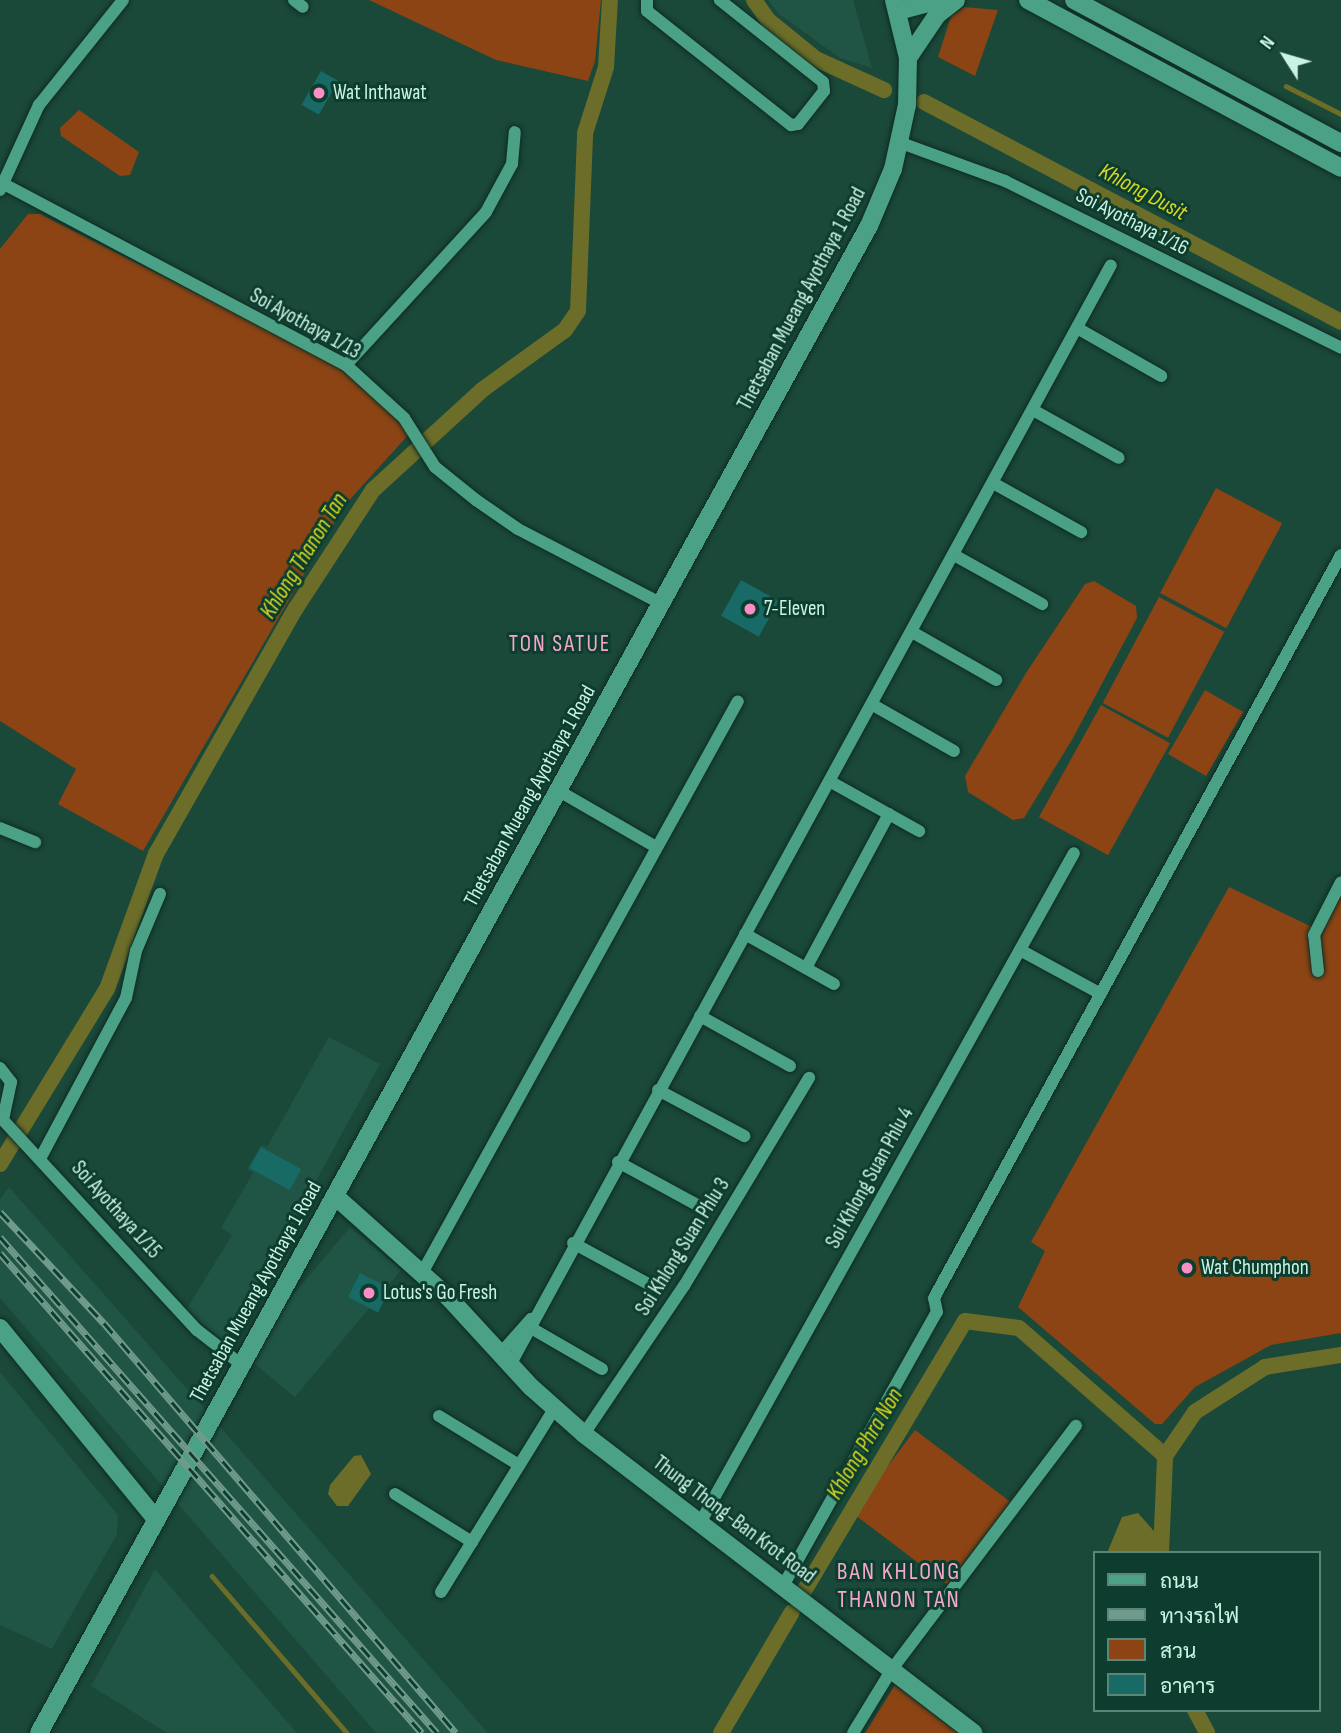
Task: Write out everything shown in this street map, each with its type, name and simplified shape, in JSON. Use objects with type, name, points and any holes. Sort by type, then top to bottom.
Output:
[{"type":"main road","points":[[896,6],[940,0]]},
{"type":"main road","points":[[908,58],[937,15],[956,0]]},
{"type":"main road","points":[[1028,0],[1341,167]]},
{"type":"main road","points":[[1074,0],[1341,144]]},
{"type":"main road","name":"Thetsaban Mueang Ayothaya 1 Road","points":[[39,1733],[856,253],[901,143],[908,58],[896,6]]},
{"type":"main road","name":"Thung Thong-Ban Krot Road","points":[[335,1196],[422,1273],[554,1409],[974,1733]]},
{"type":"main road","points":[[0,1328],[156,1519]]},
{"type":"street","points":[[2,187],[39,105],[123,0]]},
{"type":"street","points":[[647,5],[791,125],[798,124],[824,91],[823,82],[720,0]]},
{"type":"street","points":[[346,365],[485,212],[512,164],[515,132]]},
{"type":"street","name":"Soi Ayothaya 1/16","points":[[901,143],[1017,187],[1341,348]]},
{"type":"street","name":"Soi Ayothaya 1/13","points":[[2,187],[346,365],[415,432],[431,459],[518,529],[662,604]]},
{"type":"street","points":[[505,1359],[528,1328],[831,782],[1111,265]]},
{"type":"street","points":[[1077,328],[1161,376]]},
{"type":"street","points":[[1033,410],[1119,458]]},
{"type":"street","points":[[993,483],[1081,532]]},
{"type":"street","points":[[954,555],[1042,604]]},
{"type":"street","points":[[783,1586],[937,1312],[934,1298],[1341,555]]},
{"type":"street","points":[[912,632],[996,680]]},
{"type":"street","points":[[422,1273],[738,701]]},
{"type":"street","points":[[873,705],[954,751]]},
{"type":"street","points":[[831,782],[919,831]]},
{"type":"street","points":[[559,791],[656,847]]},
{"type":"street","points":[[806,968],[889,814]]},
{"type":"street","points":[[0,828],[35,842]]},
{"type":"street","name":"Soi Khlong Suan Phlu 4","points":[[700,1523],[1074,853]]},
{"type":"street","points":[[1318,971],[1314,935],[1341,882]]},
{"type":"street","points":[[41,1157],[126,998],[136,951],[160,894]]},
{"type":"street","points":[[745,934],[834,984]]},
{"type":"street","points":[[1020,950],[1101,994]]},
{"type":"street","points":[[699,1016],[790,1066]]},
{"type":"street","name":"Soi Ayothaya 1/15","points":[[0,1068],[11,1082],[3,1120],[32,1147],[197,1330],[242,1365]]},
{"type":"street","name":"Soi Khlong Suan Phlu 3","points":[[584,1434],[684,1286],[809,1077]]},
{"type":"street","points":[[658,1090],[744,1136]]},
{"type":"street","points":[[618,1162],[701,1207]]},
{"type":"street","points":[[573,1243],[654,1287]]},
{"type":"street","points":[[528,1328],[602,1368]]},
{"type":"street","points":[[441,1592],[554,1409]]},
{"type":"street","points":[[439,1416],[519,1465]]},
{"type":"street","points":[[853,1733],[892,1669],[1076,1426]]},
{"type":"street","points":[[395,1494],[472,1542]]},
{"type":"shaded area","points":[[768,0],[853,0],[872,68],[840,58],[779,14]]},
{"type":"shaded area","points":[[329,1037],[380,1064],[227,1344],[186,1310],[232,1235],[221,1228],[253,1173],[247,1169],[261,1145],[267,1147]]},
{"type":"shaded area","points":[[9,1187],[488,1733],[376,1733],[0,1298],[0,1199]]},
{"type":"shaded area","points":[[350,1227],[401,1270],[295,1397],[243,1354]]},
{"type":"shaded area","points":[[0,1372],[118,1515],[117,1534],[52,1649],[0,1625]]},
{"type":"shaded area","points":[[361,1455],[371,1474],[348,1506],[337,1506],[328,1494],[330,1485],[354,1456]]},
{"type":"shaded area","points":[[1138,1513],[1168,1547],[1168,1551],[1108,1551],[1122,1517]]},
{"type":"shaded area","points":[[155,1569],[297,1733],[167,1733],[91,1686]]},
{"type":"green space","points":[[369,0],[601,0],[595,61],[588,81],[496,60]]},
{"type":"green space","points":[[964,7],[998,10],[975,76],[938,57],[951,16]]},
{"type":"green space","points":[[79,110],[139,152],[130,175],[120,176],[61,136],[60,128]]},
{"type":"green space","points":[[28,214],[40,214],[343,368],[410,433],[343,507],[143,851],[58,804],[76,769],[0,721],[0,249]]},
{"type":"green space","points":[[1216,488],[1282,523],[1226,628],[1160,593]]},
{"type":"green space","points":[[1094,581],[1136,606],[1137,618],[1073,738],[1024,818],[1013,820],[968,792],[965,776],[1026,673],[1085,584]]},
{"type":"green space","points":[[1159,597],[1224,632],[1168,738],[1103,703]]},
{"type":"green space","points":[[1205,690],[1243,712],[1206,776],[1168,754]]},
{"type":"green space","points":[[1101,705],[1170,743],[1108,855],[1039,817]]},
{"type":"green space","points":[[1229,887],[1320,931],[1341,894],[1341,1333],[1271,1345],[1195,1387],[1162,1424],[1155,1424],[1018,1307],[1045,1251],[1031,1242]]},
{"type":"green space","points":[[915,1430],[1010,1502],[947,1585],[852,1513]]},
{"type":"green space","points":[[895,1685],[958,1733],[865,1733]]},
{"type":"building","name":"Wat Inthawat","points":[[321,71],[338,81],[319,115],[302,105]]},
{"type":"building","name":"7-Eleven","points":[[741,580],[779,601],[759,637],[721,616]]},
{"type":"building","points":[[261,1147],[301,1169],[290,1190],[249,1168]]},
{"type":"building","name":"Lotus's Go Fresh","points":[[360,1273],[390,1288],[378,1312],[348,1297]]},
{"type":"waterway","name":"Khlong Thanon Tan","points":[[0,1164],[107,989],[156,854],[296,608],[373,490],[482,390],[565,330],[578,311],[585,133],[606,67],[610,0]]},
{"type":"waterway","name":"Khlong Dusit","points":[[754,0],[768,20],[816,59],[884,90]]},
{"type":"waterway","points":[[1286,86],[1341,114]]},
{"type":"waterway","name":"Khlong Dusit","points":[[924,102],[1341,322]]},
{"type":"waterway","name":"Khlong Thanon Tan","points":[[0,1158],[3,1161]]},
{"type":"waterway","name":"Khlong Phra Non","points":[[804,1591],[965,1321],[1019,1328],[1165,1456]]},
{"type":"waterway","points":[[1161,1551],[1165,1456],[1195,1412],[1265,1367],[1341,1355]]},
{"type":"waterway","points":[[212,1576],[347,1733]]},
{"type":"waterway","name":"Khlong Phra Non","points":[[721,1733],[792,1612]]},
{"type":"waterway","points":[[1196,1712],[1207,1733]]},
{"type":"railway","points":[[0,1212],[104,1323],[456,1733]]},
{"type":"railway","points":[[0,1237],[437,1733]]},
{"type":"railway","points":[[0,1253],[422,1733]]},
{"type":"place","name":"Wat Inthawat","points":[[319,93]]},
{"type":"place","name":"7-Eleven","points":[[750,609]]},
{"type":"place","name":"Wat Chumphon","points":[[1187,1268]]},
{"type":"place","name":"Lotus's Go Fresh","points":[[369,1293]]},
{"type":"district","name":"TON SATUE","points":[[560,644]]},
{"type":"district","name":"BAN KHLONG THANON TAN","points":[[899,1586]]}]
